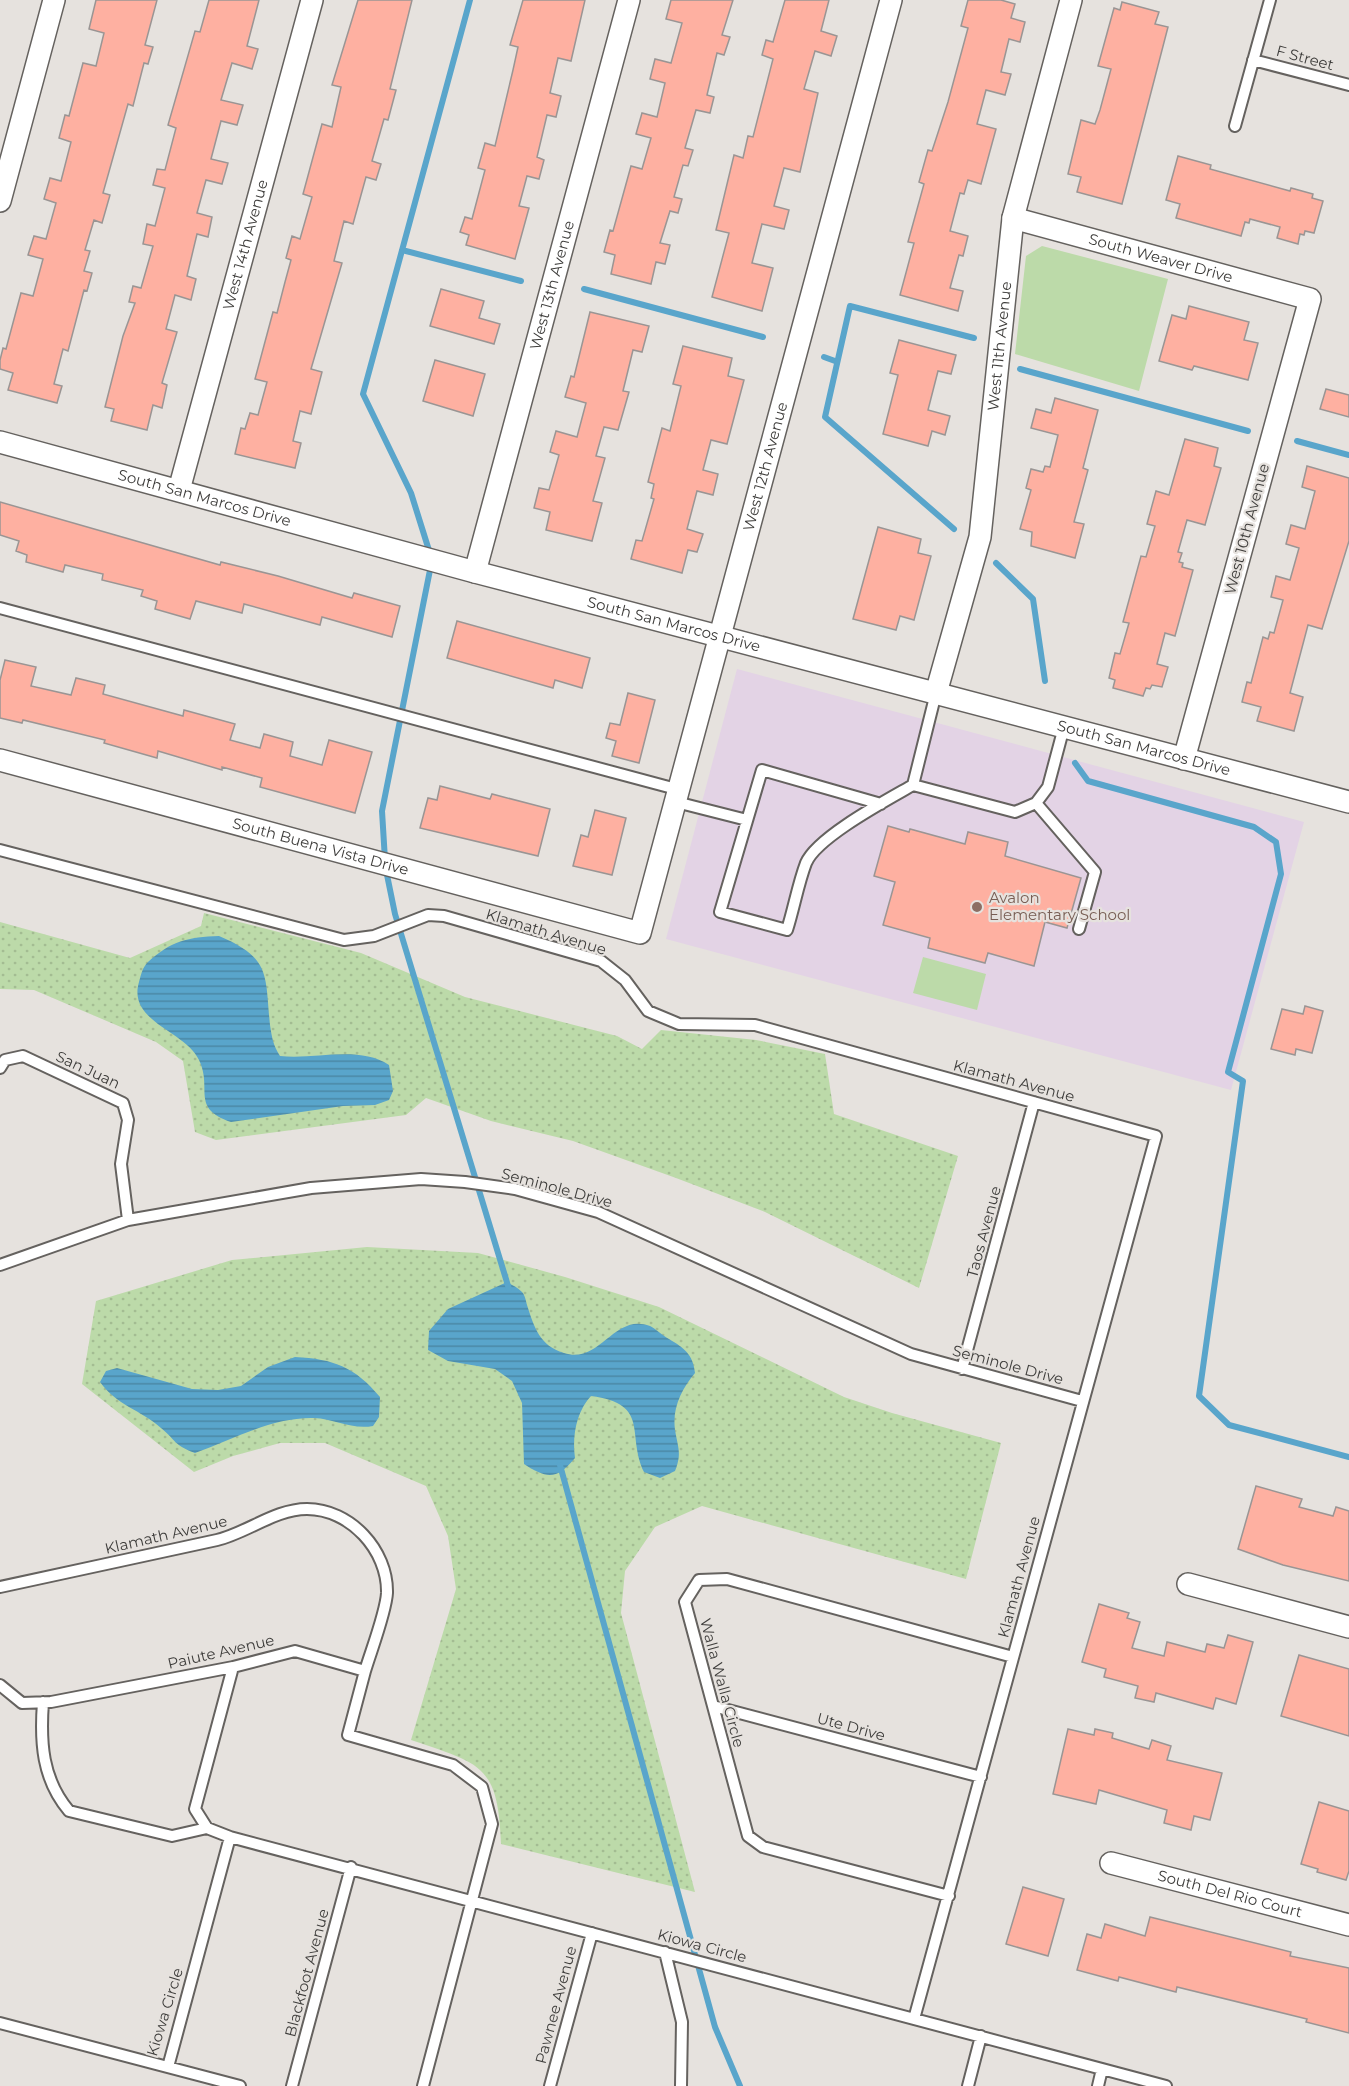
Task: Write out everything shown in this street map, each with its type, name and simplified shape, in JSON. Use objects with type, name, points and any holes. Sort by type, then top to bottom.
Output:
[{"type":"street","points":[[0,201],[54,0]]},
{"type":"street","name":"West 14th Avenue","points":[[179,490],[312,0]]},
{"type":"street","name":"West 13th Avenue","points":[[475,572],[629,0]]},
{"type":"street","name":"West 12th Avenue","points":[[640,933],[722,636],[891,0]]},
{"type":"street","name":"West 11th Avenue","points":[[936,693],[980,537],[1012,218],[1071,0]]},
{"type":"street","name":"South Weaver Drive","points":[[1012,218],[1310,299]]},
{"type":"street","name":"West 10th Avenue","points":[[1184,759],[1310,299]]},
{"type":"street","name":"South San Marcos Drive","points":[[0,442],[475,572],[1349,802]]},
{"type":"street","name":"South Buena Vista Drive","points":[[0,760],[640,933]]},
{"type":"street","points":[[1188,1584],[1349,1627]]},
{"type":"street","name":"South Del Rio Court","points":[[1111,1863],[1349,1925]]},
{"type":"lane","points":[[1234,126],[1270,0]]},
{"type":"lane","name":"F Street","points":[[1253,60],[1349,85]]},
{"type":"lane","points":[[0,608],[678,796],[747,820]]},
{"type":"lane","points":[[881,804],[762,770],[720,912],[788,930],[807,861],[838,830],[913,785],[936,693]]},
{"type":"lane","points":[[913,785],[1015,812],[1036,803],[1048,787],[1064,727]]},
{"type":"lane","points":[[1036,803],[1095,872],[1079,929]]},
{"type":"lane","name":"Klamath Avenue","points":[[0,850],[344,940],[374,936],[428,915],[444,916],[601,961],[625,980],[648,1011],[679,1024],[755,1025],[1156,1136],[914,2019]]},
{"type":"lane","name":"San Juan","points":[[0,1068],[5,1060],[23,1056],[123,1103],[128,1120],[121,1164],[128,1220]]},
{"type":"lane","name":"Taos Avenue","points":[[962,1369],[1034,1102]]},
{"type":"lane","name":"Seminole Drive","points":[[0,1265],[128,1220],[310,1188],[421,1179],[497,1186],[598,1212],[911,1354],[1082,1401]]},
{"type":"lane","name":"Klamath Avenue","points":[[0,1587],[230,1537],[287,1513],[307,1509],[339,1516],[363,1533],[381,1561],[387,1593],[365,1671]]},
{"type":"lane","name":"Walla Walla Circle","points":[[948,1896],[762,1847],[748,1836],[685,1602],[699,1580],[727,1579],[1013,1657]]},
{"type":"lane","name":"Paiute Avenue","points":[[0,1685],[22,1703],[43,1702],[233,1667],[295,1650],[365,1671]]},
{"type":"lane","points":[[43,1702],[42,1749],[48,1774],[61,1801],[69,1810],[172,1836],[207,1828],[195,1809],[233,1667]]},
{"type":"lane","points":[[365,1671],[348,1735],[453,1765],[482,1787],[492,1824],[423,2086]]},
{"type":"lane","name":"Ute Drive","points":[[713,1706],[981,1777]]},
{"type":"lane","name":"Kiowa Circle","points":[[207,1828],[230,1837],[1166,2086]]},
{"type":"lane","name":"Kiowa Circle","points":[[0,2022],[168,2067],[230,1837]]},
{"type":"lane","name":"Blackfoot Avenue","points":[[292,2086],[351,1868]]},
{"type":"lane","name":"Pawnee Avenue","points":[[550,2086],[592,1933]]},
{"type":"lane","points":[[665,1952],[682,2022],[681,2086]]},
{"type":"lane","points":[[968,2086],[981,2037]]},
{"type":"lane","points":[[168,2067],[240,2086]]},
{"type":"lane","points":[[1098,2086],[1102,2069]]},
{"type":"shaded area","name":"Avalon Elementary School","points":[[737,669],[1304,822],[1231,1090],[666,939]]},
{"type":"green space","points":[[1042,246],[1168,279],[1139,391],[1015,354],[1026,256]]},
{"type":"green space","points":[[204,913],[361,953],[465,997],[617,1036],[642,1049],[661,1030],[756,1040],[825,1054],[834,1114],[958,1156],[919,1288],[765,1212],[573,1141],[491,1121],[426,1098],[406,1115],[216,1140],[195,1132],[183,1061],[156,1042],[34,990],[0,989],[0,922],[130,958],[201,926]]},
{"type":"green space","points":[[923,957],[986,974],[977,1010],[913,993]]},
{"type":"green space","points":[[367,1247],[478,1253],[565,1277],[659,1307],[844,1397],[892,1413],[1001,1443],[966,1579],[702,1506],[655,1527],[625,1571],[621,1613],[695,1892],[501,1844],[496,1797],[490,1782],[481,1771],[454,1755],[411,1740],[456,1589],[448,1536],[426,1486],[325,1443],[280,1443],[233,1456],[194,1472],[82,1384],[96,1301],[232,1260]]},
{"type":"water","points":[[219,936],[236,944],[257,960],[265,980],[272,1038],[280,1056],[351,1054],[377,1059],[389,1065],[393,1091],[389,1100],[375,1105],[343,1106],[231,1122],[218,1117],[207,1104],[203,1070],[199,1060],[182,1041],[149,1017],[141,1007],[138,996],[143,969],[164,949],[180,942]]},
{"type":"water","points":[[507,1282],[523,1293],[539,1335],[556,1350],[577,1355],[588,1352],[626,1326],[637,1324],[652,1327],[687,1352],[695,1373],[682,1392],[675,1414],[679,1455],[675,1471],[660,1478],[644,1472],[629,1414],[622,1406],[610,1400],[591,1396],[579,1417],[574,1442],[575,1458],[569,1465],[557,1474],[551,1475],[524,1464],[522,1403],[512,1381],[495,1369],[448,1361],[428,1350],[429,1331],[448,1309]]},
{"type":"water","points":[[295,1357],[321,1360],[343,1366],[362,1378],[380,1397],[379,1417],[373,1426],[358,1427],[314,1418],[283,1421],[195,1453],[179,1445],[153,1422],[121,1402],[100,1382],[106,1371],[117,1368],[192,1389],[218,1390],[241,1386],[268,1367]]},
{"type":"building","points":[[96,0],[157,0],[145,45],[153,47],[148,64],[144,63],[133,106],[128,104],[103,193],[110,195],[102,223],[94,220],[85,250],[90,251],[84,271],[92,273],[87,291],[84,290],[68,351],[63,349],[54,384],[62,386],[57,403],[8,390],[13,373],[0,369],[0,360],[3,348],[6,349],[21,293],[33,296],[43,259],[28,255],[34,236],[46,239],[56,203],[44,199],[50,178],[61,181],[71,142],[59,138],[65,115],[69,116],[83,63],[96,66],[104,33],[89,29]]},
{"type":"building","points":[[209,0],[259,0],[247,46],[258,49],[252,69],[232,63],[221,100],[243,105],[237,125],[221,121],[211,159],[228,163],[222,184],[206,180],[197,213],[212,217],[208,237],[197,234],[187,276],[196,279],[191,300],[175,295],[166,329],[177,332],[162,383],[167,385],[162,408],[153,405],[147,430],[111,421],[114,409],[105,407],[123,336],[135,303],[129,302],[133,286],[141,288],[153,246],[143,244],[147,224],[155,226],[165,188],[153,185],[157,169],[165,170],[176,128],[168,125],[195,31],[200,32]]},
{"type":"building","points":[[358,0],[412,0],[390,89],[396,90],[388,120],[384,119],[372,161],[381,164],[376,180],[366,177],[353,224],[344,221],[334,261],[342,263],[311,369],[322,372],[311,414],[300,411],[293,441],[301,443],[295,468],[235,454],[241,428],[245,429],[250,413],[258,415],[267,382],[255,379],[273,312],[277,313],[291,260],[286,258],[292,236],[300,239],[312,197],[303,194],[322,124],[332,127],[341,87],[332,85]]},
{"type":"building","points":[[523,0],[585,0],[571,61],[558,58],[550,93],[561,96],[556,117],[547,115],[537,157],[544,160],[539,179],[527,176],[519,206],[529,208],[515,259],[466,245],[469,235],[460,232],[465,217],[472,219],[485,170],[478,168],[485,143],[495,146],[518,47],[510,45]]},
{"type":"building","points":[[671,0],[733,0],[722,35],[730,37],[724,55],[717,53],[707,95],[714,97],[710,113],[696,110],[685,148],[693,150],[688,166],[683,165],[674,197],[682,199],[678,213],[670,211],[660,243],[670,245],[665,264],[656,262],[651,284],[611,274],[615,255],[604,252],[610,230],[613,231],[631,166],[642,169],[651,138],[636,134],[642,113],[657,117],[665,83],[650,79],[655,59],[671,63],[682,23],[666,19]]},
{"type":"building","points":[[785,0],[829,0],[821,31],[837,36],[831,56],[815,51],[804,89],[818,93],[800,172],[784,168],[774,206],[789,210],[784,229],[762,224],[752,263],[773,268],[762,311],[712,297],[729,233],[716,230],[734,155],[743,158],[748,136],[753,137],[773,59],[762,55],[766,40],[773,42]]},
{"type":"building","points":[[968,0],[1001,0],[1015,4],[1011,18],[1025,22],[1020,42],[1009,39],[1001,72],[1011,74],[1005,95],[986,90],[977,124],[996,129],[981,184],[968,180],[964,194],[960,193],[950,231],[968,236],[963,256],[959,255],[950,288],[963,291],[958,311],[900,295],[914,243],[908,242],[924,184],[919,182],[928,150],[932,151],[948,102],[968,28],[961,26]]},
{"type":"building","points":[[1122,2],[1159,12],[1155,24],[1168,27],[1122,204],[1077,192],[1081,177],[1068,174],[1081,120],[1095,124],[1100,110],[1111,69],[1098,66],[1114,8],[1120,10]]},
{"type":"building","points":[[1178,156],[1211,165],[1210,169],[1290,191],[1291,188],[1313,194],[1312,198],[1323,201],[1314,233],[1305,231],[1304,235],[1300,234],[1298,244],[1277,238],[1280,227],[1250,219],[1249,223],[1245,222],[1241,236],[1176,218],[1180,204],[1166,200]]},
{"type":"building","points":[[441,289],[484,301],[479,318],[500,324],[494,344],[430,326]]},
{"type":"building","points":[[1189,306],[1249,322],[1244,340],[1258,343],[1248,380],[1194,366],[1192,370],[1159,361],[1172,315],[1186,319]]},
{"type":"building","points":[[590,312],[649,326],[642,352],[633,350],[623,391],[629,392],[618,430],[604,427],[596,456],[605,458],[593,501],[602,503],[592,541],[546,530],[550,512],[534,508],[539,488],[549,490],[559,455],[550,452],[556,431],[577,437],[586,403],[565,397],[571,376],[574,377]]},
{"type":"building","points":[[899,340],[956,355],[951,374],[938,371],[928,410],[950,416],[945,435],[932,431],[928,446],[883,434],[898,375],[890,373]]},
{"type":"building","points":[[683,346],[732,358],[728,376],[744,380],[727,444],[711,440],[703,470],[718,474],[713,495],[697,491],[687,529],[703,534],[697,552],[688,550],[682,573],[631,559],[636,540],[642,541],[654,499],[651,498],[654,484],[648,482],[662,428],[670,431],[681,386],[673,384]]},
{"type":"building","points":[[435,360],[485,374],[473,416],[423,401]]},
{"type":"building","points":[[1326,389],[1349,395],[1349,417],[1320,409]]},
{"type":"building","points":[[1055,398],[1098,410],[1083,468],[1088,470],[1074,522],[1084,524],[1075,558],[1031,546],[1032,532],[1020,529],[1031,490],[1026,488],[1031,469],[1043,472],[1045,466],[1050,467],[1058,435],[1031,428],[1036,409],[1051,413]]},
{"type":"building","points":[[1185,439],[1218,448],[1214,466],[1221,468],[1205,525],[1187,520],[1178,552],[1182,553],[1179,562],[1183,563],[1182,567],[1193,570],[1175,636],[1165,633],[1157,664],[1168,667],[1162,687],[1152,685],[1150,689],[1146,688],[1143,696],[1113,688],[1115,680],[1109,678],[1115,653],[1120,654],[1129,623],[1123,622],[1141,556],[1146,557],[1155,526],[1147,524],[1156,491],[1169,495]]},
{"type":"building","points":[[1307,466],[1349,478],[1349,541],[1322,629],[1308,625],[1290,693],[1303,697],[1294,731],[1257,721],[1261,707],[1242,702],[1247,682],[1251,683],[1263,637],[1268,639],[1270,632],[1274,633],[1283,600],[1271,597],[1276,576],[1290,580],[1299,548],[1286,544],[1291,525],[1305,529],[1315,491],[1302,487]]},
{"type":"building","points":[[0,502],[220,565],[221,562],[352,598],[354,593],[400,606],[392,637],[322,617],[320,625],[244,604],[242,613],[196,601],[190,619],[155,609],[157,601],[141,596],[143,590],[102,580],[103,574],[65,565],[63,572],[26,562],[27,555],[16,551],[19,541],[0,535]]},
{"type":"building","points":[[878,527],[921,539],[918,553],[931,556],[914,620],[900,616],[896,630],[853,619]]},
{"type":"building","points":[[457,621],[590,658],[582,688],[555,680],[553,688],[447,658]]},
{"type":"building","points":[[5,660],[36,667],[31,686],[71,695],[76,678],[105,685],[103,694],[183,716],[184,710],[235,724],[230,740],[260,748],[264,734],[293,742],[290,756],[322,765],[329,740],[372,752],[355,813],[260,787],[262,778],[222,767],[222,770],[158,751],[157,758],[104,743],[105,740],[23,720],[22,723],[0,718],[0,680]]},
{"type":"building","points":[[628,693],[655,700],[639,763],[612,756],[616,741],[606,738],[610,723],[620,725]]},
{"type":"building","points":[[440,786],[490,799],[492,794],[550,809],[538,856],[420,828],[428,798],[437,800]]},
{"type":"building","points":[[595,810],[626,818],[612,875],[573,866],[581,835],[588,837]]},
{"type":"building","points":[[888,826],[909,832],[910,829],[965,844],[968,832],[1008,842],[1005,856],[1081,878],[1067,928],[1045,922],[1034,966],[988,953],[985,963],[928,948],[930,938],[883,925],[895,882],[874,876]]},
{"type":"building","points":[[1305,1006],[1323,1011],[1312,1053],[1296,1049],[1295,1055],[1271,1049],[1282,1009],[1303,1014]]},
{"type":"building","points":[[1256,1486],[1302,1499],[1299,1507],[1333,1516],[1336,1507],[1349,1511],[1349,1581],[1283,1565],[1238,1549]]},
{"type":"building","points":[[1099,1604],[1129,1613],[1127,1618],[1140,1622],[1132,1648],[1164,1656],[1167,1642],[1205,1652],[1207,1644],[1224,1648],[1228,1635],[1253,1642],[1236,1704],[1216,1698],[1213,1709],[1156,1693],[1154,1702],[1135,1698],[1138,1686],[1104,1677],[1106,1669],[1082,1662]]},
{"type":"building","points":[[1299,1655],[1349,1669],[1349,1736],[1281,1716]]},
{"type":"building","points":[[1068,1729],[1094,1735],[1095,1729],[1113,1733],[1112,1738],[1149,1749],[1152,1740],[1171,1746],[1167,1760],[1222,1773],[1210,1820],[1194,1816],[1191,1830],[1164,1823],[1167,1810],[1099,1790],[1096,1804],[1053,1794]]},
{"type":"building","points":[[1319,1802],[1349,1811],[1349,1871],[1346,1880],[1317,1872],[1318,1869],[1301,1864]]},
{"type":"building","points":[[1023,1887],[1064,1899],[1048,1956],[1006,1944]]},
{"type":"building","points":[[1150,1917],[1291,1952],[1290,1956],[1349,1968],[1349,2033],[1306,2022],[1307,2019],[1177,1987],[1176,1992],[1119,1977],[1118,1981],[1077,1970],[1087,1934],[1101,1938],[1105,1924],[1145,1936]]},
{"type":"waterway","points":[[385,860],[382,811],[432,560],[411,493],[363,394],[470,0]]},
{"type":"waterway","points":[[402,250],[521,281]]},
{"type":"waterway","points":[[584,289],[763,337]]},
{"type":"waterway","points":[[954,529],[825,417],[850,306],[974,338]]},
{"type":"waterway","points":[[824,357],[835,361]]},
{"type":"waterway","points":[[1020,369],[1248,431]]},
{"type":"waterway","points":[[1297,441],[1349,455]]},
{"type":"waterway","points":[[996,563],[1033,599],[1045,681]]},
{"type":"waterway","points":[[1075,763],[1088,781],[1254,827],[1276,842],[1281,874],[1228,1072],[1243,1081],[1199,1396],[1229,1425],[1349,1457]]},
{"type":"waterway","points":[[386,870],[395,914],[509,1289]]},
{"type":"waterway","points":[[560,1465],[715,2027],[740,2086]]},
{"type":"place","name":"Avalon Elementary School","points":[[977,907]]}]
